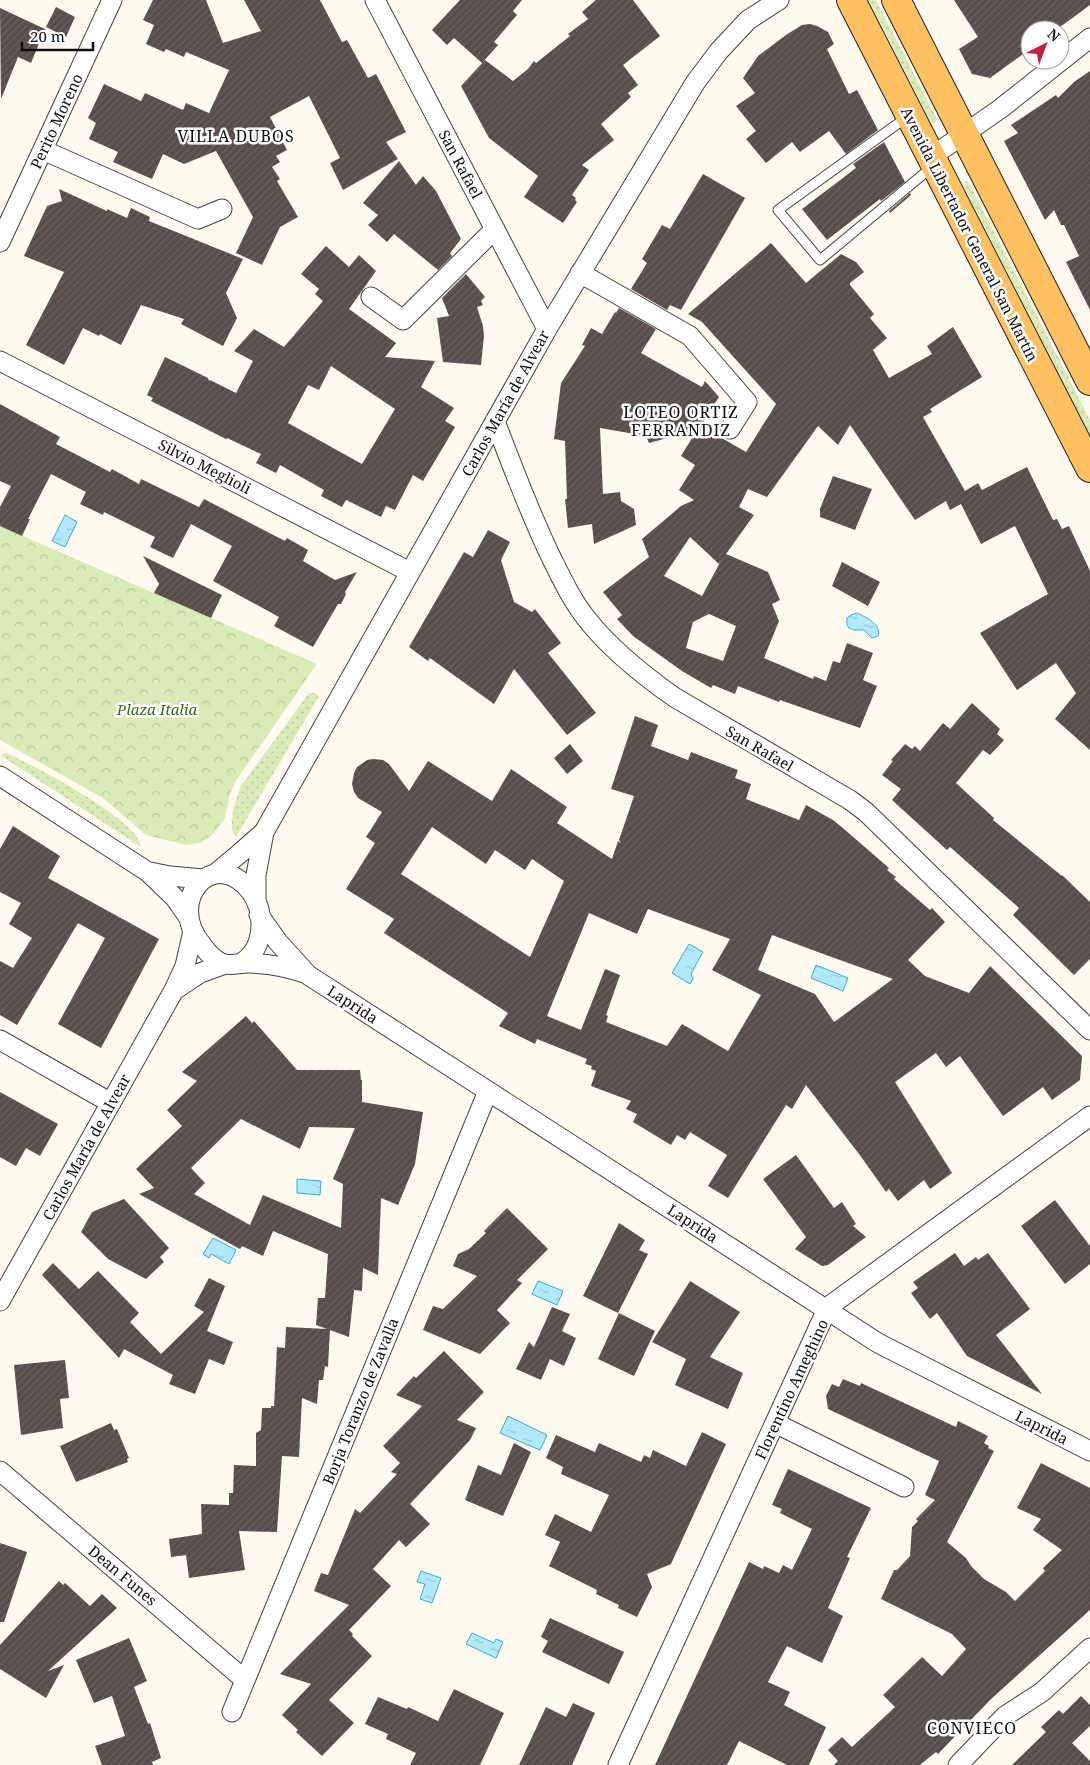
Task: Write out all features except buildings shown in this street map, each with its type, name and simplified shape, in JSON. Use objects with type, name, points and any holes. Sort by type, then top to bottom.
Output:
[{"type":"main road","name":"Avenida Libertador General San Martín","points":[[851,0],[1090,468]]},
{"type":"main road","points":[[896,0],[1087,369]]},
{"type":"street","name":"Perito Moreno","points":[[0,242],[112,0]]},
{"type":"street","name":"San Rafael","points":[[375,0],[547,328]]},
{"type":"street","name":"Carlos María de Alvear","points":[[258,908],[257,868],[264,832],[547,328],[704,70],[748,20],[779,0]]},
{"type":"street","points":[[933,161],[964,134],[1000,109],[1090,38]]},
{"type":"street","points":[[43,150],[198,219],[222,209]]},
{"type":"street","points":[[371,297],[403,320],[494,229]]},
{"type":"street","points":[[580,273],[690,336],[747,402],[730,429]]},
{"type":"street","name":"Silvio Meglioli","points":[[0,361],[410,572]]},
{"type":"street","name":"San Rafael","points":[[495,421],[539,534],[566,588],[586,619],[624,659],[674,697],[834,790],[866,812],[1090,1030]]},
{"type":"street","points":[[0,776],[148,872],[175,898],[191,924],[199,942],[218,961],[233,963],[250,956],[260,940],[261,924],[258,908],[250,890],[235,878],[222,874],[209,877],[170,876],[148,872]]},
{"type":"street","name":"Carlos María de Alvear","points":[[209,877],[264,832]]},
{"type":"street","points":[[191,924],[188,904],[190,896],[195,888],[209,877]]},
{"type":"street","name":"Laprida","points":[[258,908],[278,942],[308,974],[878,1343],[1090,1451]]},
{"type":"street","name":"Carlos María de Alvear","points":[[0,1300],[172,994],[185,966],[191,924]]},
{"type":"street","name":"Carlos María de Alvear","points":[[172,994],[191,978],[209,968],[233,963]]},
{"type":"street","name":"Laprida","points":[[233,963],[277,966],[308,974]]},
{"type":"street","points":[[0,1040],[111,1104]]},
{"type":"street","name":"Borja Toranzo de Zavalla","points":[[232,1712],[488,1091]]},
{"type":"street","name":"Florentino Ameghino","points":[[618,1765],[828,1307],[1090,1116]]},
{"type":"street","points":[[775,1423],[904,1487]]},
{"type":"street","name":"Dean Funes","points":[[0,1470],[245,1680]]},
{"type":"street","points":[[958,1765],[1005,1716],[1042,1692],[1090,1648]]},
{"type":"lane","points":[[910,115],[778,210],[820,260],[933,161]]},
{"type":"green space","points":[[869,0],[876,0],[937,119],[935,123],[931,122]]},
{"type":"green space","points":[[966,180],[1090,420],[1090,435],[963,184]]},
{"type":"green space","name":"Plaza Italia","points":[[0,526],[317,664],[237,779],[230,794],[225,818],[211,836],[200,843],[186,845],[146,835],[103,798],[0,740]]},
{"type":"green space","points":[[309,693],[315,693],[319,696],[236,837],[233,832],[232,820],[241,786]]},
{"type":"green space","points":[[6,753],[59,780],[105,808],[136,836],[141,847],[0,755]]},
{"type":"water","points":[[65,515],[77,522],[65,547],[52,541]]},
{"type":"water","points":[[857,613],[869,619],[878,628],[878,636],[872,638],[864,630],[849,628],[847,618]]},
{"type":"water","points":[[689,944],[703,952],[691,974],[693,979],[690,984],[672,973]]},
{"type":"water","points":[[816,965],[848,978],[843,991],[811,978]]},
{"type":"water","points":[[297,1179],[321,1181],[320,1195],[297,1193]]},
{"type":"water","points":[[213,1238],[236,1250],[229,1264],[211,1254],[209,1258],[203,1254]]},
{"type":"water","points":[[538,1281],[563,1291],[557,1305],[532,1294]]},
{"type":"water","points":[[508,1416],[547,1435],[540,1450],[500,1433]]},
{"type":"water","points":[[421,1571],[441,1578],[432,1603],[420,1599],[425,1584],[417,1582]]},
{"type":"water","points":[[472,1633],[494,1643],[496,1639],[503,1642],[496,1658],[466,1644]]},
{"type":"district","name":"VILLA DUBOS","points":[[236,136]]},
{"type":"district","name":"LOTEO ORTIZ FERRANDIZ","points":[[681,421]]},
{"type":"district","name":"CONVIECO","points":[[972,1728]]}]
